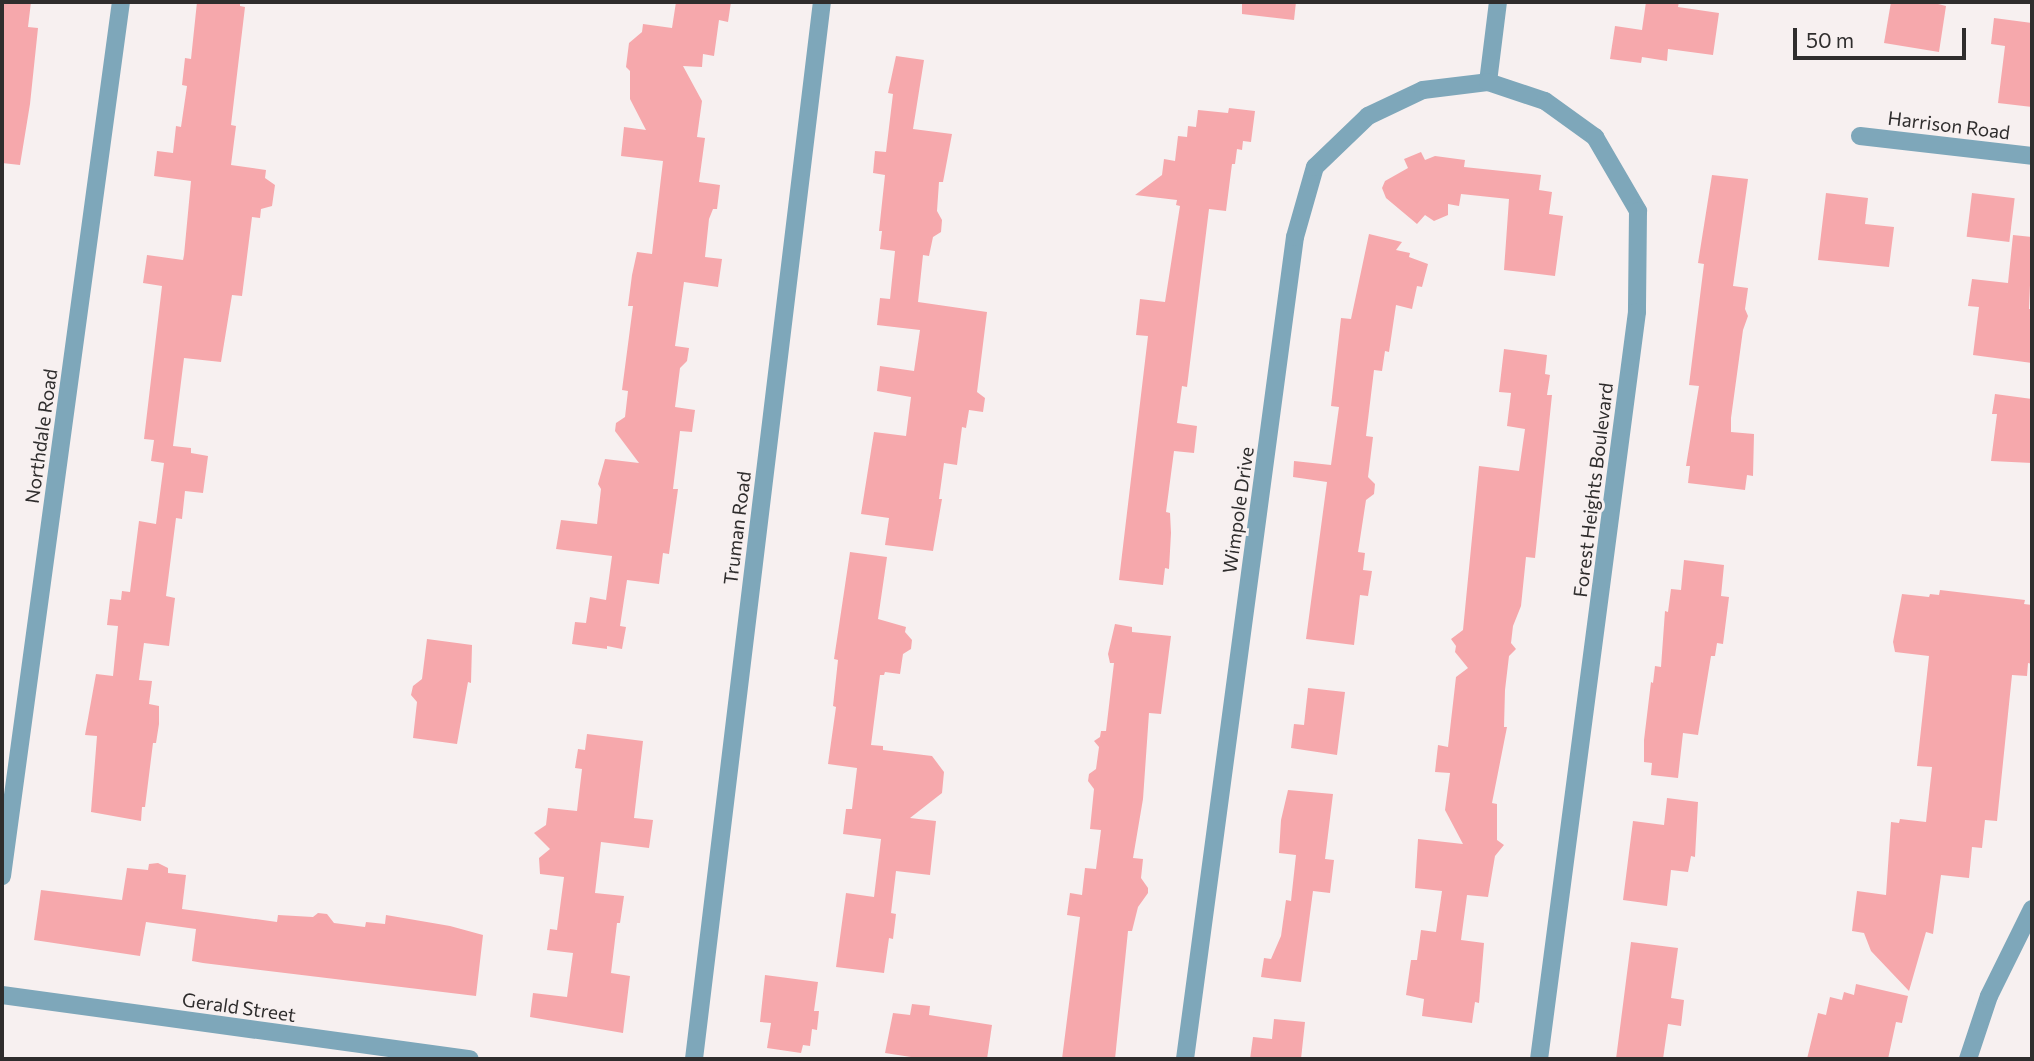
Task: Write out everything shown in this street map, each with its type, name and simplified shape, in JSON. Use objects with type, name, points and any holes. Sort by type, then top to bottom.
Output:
[{"type":"street","name":"Northdale Road","points":[[2,876],[121,2]]},
{"type":"street","name":"Truman Road","points":[[694,1059],[822,2]]},
{"type":"street","points":[[1489,82],[1498,2]]},
{"type":"street","name":"Wimpole Drive","points":[[1185,1059],[1296,237],[1315,167],[1367,116],[1423,90],[1489,82]]},
{"type":"street","name":"Forest Heights Boulevard","points":[[1489,82],[1545,101],[1595,137],[1639,211],[1637,312],[1539,1059]]},
{"type":"street","name":"Harrison Road","points":[[1860,136],[2032,156]]},
{"type":"street","points":[[1968,1059],[1989,996],[2032,909]]},
{"type":"street","name":"Gerald Street","points":[[2,995],[470,1059]]},
{"type":"building","points":[[2,2],[31,2],[28,27],[38,28],[20,165],[2,163]]},
{"type":"building","points":[[197,2],[240,2],[240,6],[245,7],[231,125],[236,126],[231,165],[266,170],[265,178],[275,185],[272,206],[261,209],[260,218],[252,217],[242,296],[232,295],[221,362],[184,358],[173,446],[191,448],[191,453],[208,456],[203,493],[185,491],[182,519],[176,518],[166,596],[175,598],[169,646],[144,643],[139,680],[152,681],[149,704],[159,706],[159,724],[156,743],[153,743],[141,821],[91,812],[97,736],[85,735],[96,674],[113,676],[118,626],[107,625],[110,599],[121,600],[122,591],[130,592],[139,521],[156,524],[164,463],[151,461],[154,440],[144,439],[162,286],[143,283],[147,255],[183,260],[184,255],[191,181],[154,176],[157,151],[173,153],[176,126],[181,127],[187,86],[182,85],[185,58],[191,59]]},
{"type":"building","points":[[676,2],[731,2],[728,22],[719,20],[714,56],[703,54],[702,67],[683,66],[702,101],[697,137],[705,138],[699,182],[720,185],[717,209],[713,209],[709,219],[705,257],[722,259],[718,287],[684,282],[675,346],[689,348],[687,361],[680,368],[675,407],[695,410],[692,432],[680,431],[673,489],[678,489],[669,554],[663,553],[659,584],[627,580],[620,626],[626,627],[622,649],[607,646],[607,649],[572,644],[575,622],[586,623],[590,597],[606,600],[612,556],[556,549],[561,520],[597,524],[601,489],[598,484],[605,459],[639,463],[615,431],[616,423],[625,417],[628,391],[622,390],[633,306],[628,306],[632,275],[637,252],[652,254],[663,161],[621,156],[624,127],[646,130],[630,99],[630,71],[626,67],[629,43],[642,32],[643,24],[672,28]]},
{"type":"building","points":[[1242,2],[1296,2],[1294,20],[1242,14]]},
{"type":"building","points":[[1646,2],[1679,2],[1678,7],[1719,13],[1713,55],[1668,49],[1667,61],[1642,57],[1641,63],[1610,59],[1615,26],[1642,30]]},
{"type":"building","points":[[1891,2],[1930,2],[1946,6],[1939,52],[1884,43]]},
{"type":"building","points":[[1994,18],[2032,23],[2032,107],[1998,103],[2005,46],[1991,44]]},
{"type":"building","points":[[896,56],[924,60],[913,129],[952,134],[943,182],[939,182],[937,211],[942,220],[941,232],[933,237],[929,256],[923,255],[918,302],[987,312],[977,392],[985,398],[983,412],[969,410],[966,428],[962,427],[957,465],[944,463],[939,499],[942,499],[933,551],[885,545],[889,518],[861,514],[874,432],[906,436],[911,397],[877,391],[880,366],[914,371],[920,330],[877,325],[880,298],[890,299],[895,251],[880,249],[882,231],[879,231],[885,175],[873,173],[875,151],[886,152],[893,94],[888,93]]},
{"type":"building","points":[[1229,108],[1255,111],[1251,142],[1243,141],[1242,150],[1237,149],[1235,164],[1232,164],[1226,211],[1209,209],[1187,387],[1182,386],[1177,423],[1197,426],[1194,453],[1174,451],[1166,512],[1170,513],[1169,569],[1165,568],[1163,585],[1119,580],[1148,336],[1136,335],[1140,299],[1165,302],[1180,206],[1176,205],[1177,200],[1135,195],[1162,175],[1164,159],[1175,161],[1178,136],[1187,137],[1188,126],[1196,127],[1198,110],[1228,113]]},
{"type":"building","points":[[1421,152],[1425,160],[1435,156],[1465,160],[1464,167],[1541,175],[1539,190],[1552,192],[1549,214],[1563,216],[1555,276],[1504,270],[1509,199],[1461,194],[1459,206],[1448,204],[1448,215],[1434,221],[1425,215],[1417,224],[1386,198],[1382,188],[1385,181],[1408,168],[1404,159]]},
{"type":"building","points":[[1712,175],[1748,179],[1733,286],[1748,288],[1745,309],[1748,316],[1743,330],[1731,418],[1731,432],[1754,434],[1753,476],[1747,475],[1745,490],[1688,483],[1690,466],[1686,466],[1699,386],[1689,385],[1704,264],[1698,263]]},
{"type":"building","points":[[1826,193],[1868,198],[1865,224],[1894,227],[1889,267],[1818,260]]},
{"type":"building","points":[[1972,193],[2015,198],[2009,242],[1967,237]]},
{"type":"building","points":[[1369,234],[1402,242],[1396,250],[1410,253],[1409,257],[1428,264],[1422,287],[1417,286],[1412,309],[1396,305],[1389,352],[1385,351],[1382,371],[1374,370],[1366,436],[1373,437],[1368,477],[1375,484],[1374,494],[1366,500],[1358,552],[1365,553],[1363,570],[1372,571],[1368,596],[1360,595],[1354,645],[1306,639],[1327,482],[1293,477],[1294,461],[1331,465],[1339,407],[1331,406],[1341,318],[1351,319]]},
{"type":"building","points":[[2013,235],[2032,237],[2029,309],[2032,309],[2032,363],[1973,355],[1979,307],[1968,306],[1972,279],[2008,283]]},
{"type":"building","points":[[1504,349],[1547,355],[1545,374],[1550,375],[1547,395],[1552,395],[1535,558],[1526,557],[1521,606],[1513,626],[1511,643],[1516,649],[1509,656],[1505,690],[1504,727],[1507,727],[1492,803],[1497,804],[1497,840],[1504,845],[1495,856],[1488,897],[1467,895],[1461,940],[1484,943],[1479,1003],[1475,1002],[1472,1023],[1422,1016],[1424,999],[1406,995],[1411,960],[1417,960],[1421,930],[1436,932],[1442,891],[1415,888],[1418,839],[1463,844],[1445,810],[1450,773],[1435,772],[1438,745],[1448,747],[1456,677],[1468,668],[1455,652],[1456,646],[1451,639],[1463,630],[1479,466],[1519,471],[1525,429],[1507,426],[1511,393],[1499,392]]},
{"type":"building","points":[[1995,394],[2032,399],[2032,463],[1991,461],[1997,414],[1992,414]]},
{"type":"building","points":[[850,552],[887,557],[878,619],[906,627],[905,632],[912,640],[911,649],[903,654],[900,674],[885,672],[880,675],[871,745],[883,746],[883,750],[932,756],[944,772],[942,793],[910,818],[936,821],[930,875],[896,871],[891,913],[896,914],[884,973],[836,967],[846,893],[874,897],[881,839],[843,834],[846,809],[852,809],[857,768],[828,764],[836,707],[833,706],[838,660],[834,659]]},
{"type":"building","points":[[1684,560],[1724,565],[1721,596],[1729,597],[1723,644],[1717,643],[1715,656],[1711,656],[1698,735],[1683,733],[1678,778],[1651,775],[1652,763],[1644,762],[1644,740],[1651,682],[1653,683],[1655,666],[1661,667],[1665,611],[1668,612],[1671,589],[1681,590]]},
{"type":"building","points":[[1940,590],[2025,600],[2024,604],[2032,605],[2032,664],[2028,663],[2027,676],[2012,675],[1997,821],[1985,820],[1982,848],[1972,847],[1969,878],[1941,875],[1933,934],[1926,932],[1909,991],[1871,951],[1864,933],[1852,931],[1857,891],[1886,895],[1891,822],[1899,823],[1900,819],[1926,822],[1932,767],[1917,766],[1929,656],[1895,652],[1893,642],[1902,594],[1929,597],[1930,594],[1939,595]]},
{"type":"building","points":[[1115,624],[1132,627],[1132,632],[1171,636],[1161,714],[1149,713],[1143,799],[1133,858],[1143,859],[1141,878],[1148,888],[1148,893],[1138,907],[1132,931],[1128,931],[1115,1059],[1062,1059],[1080,917],[1067,915],[1070,893],[1082,895],[1085,868],[1096,869],[1101,830],[1090,829],[1094,789],[1088,781],[1089,774],[1096,769],[1099,747],[1094,741],[1100,737],[1101,731],[1106,731],[1114,663],[1110,663],[1108,654]]},
{"type":"building","points":[[427,639],[472,645],[471,683],[468,682],[457,744],[413,738],[417,702],[411,695],[413,686],[422,679]]},
{"type":"building","points":[[1308,688],[1345,692],[1337,755],[1291,748],[1294,724],[1304,725]]},
{"type":"building","points":[[587,734],[643,741],[634,818],[653,820],[649,848],[601,842],[595,893],[624,896],[620,923],[617,923],[611,973],[630,976],[623,1033],[530,1017],[533,993],[567,997],[573,953],[547,950],[550,929],[557,930],[564,877],[540,874],[539,858],[550,849],[534,833],[546,825],[548,808],[577,811],[582,769],[575,768],[578,749],[585,750]]},
{"type":"building","points":[[1288,790],[1333,794],[1325,859],[1334,860],[1330,893],[1313,891],[1301,982],[1261,977],[1264,958],[1271,959],[1281,936],[1286,900],[1291,901],[1296,855],[1279,853],[1281,820]]},
{"type":"building","points":[[1667,798],[1698,802],[1695,857],[1691,856],[1688,872],[1671,870],[1667,906],[1623,900],[1633,821],[1664,825]]},
{"type":"building","points":[[158,863],[168,868],[168,873],[186,875],[182,909],[277,922],[278,915],[313,917],[318,913],[327,914],[334,923],[365,927],[366,922],[385,924],[386,915],[450,926],[483,935],[476,996],[192,961],[196,929],[146,922],[140,956],[34,940],[41,890],[122,900],[127,868],[148,870],[149,864]]},
{"type":"building","points":[[1631,942],[1678,948],[1671,998],[1684,1000],[1681,1026],[1668,1024],[1663,1059],[1616,1059]]},
{"type":"building","points":[[765,975],[818,982],[814,1011],[819,1011],[817,1030],[812,1029],[810,1046],[803,1045],[801,1053],[767,1048],[771,1023],[760,1022]]},
{"type":"building","points":[[1856,984],[1908,996],[1902,1023],[1896,1022],[1888,1059],[1807,1059],[1818,1013],[1826,1015],[1830,997],[1842,1000],[1844,992],[1854,995]]},
{"type":"building","points":[[912,1004],[930,1006],[929,1015],[992,1025],[987,1059],[924,1059],[885,1053],[893,1013],[910,1015]]},
{"type":"building","points":[[1274,1019],[1305,1022],[1301,1059],[1250,1059],[1253,1037],[1272,1039]]}]
